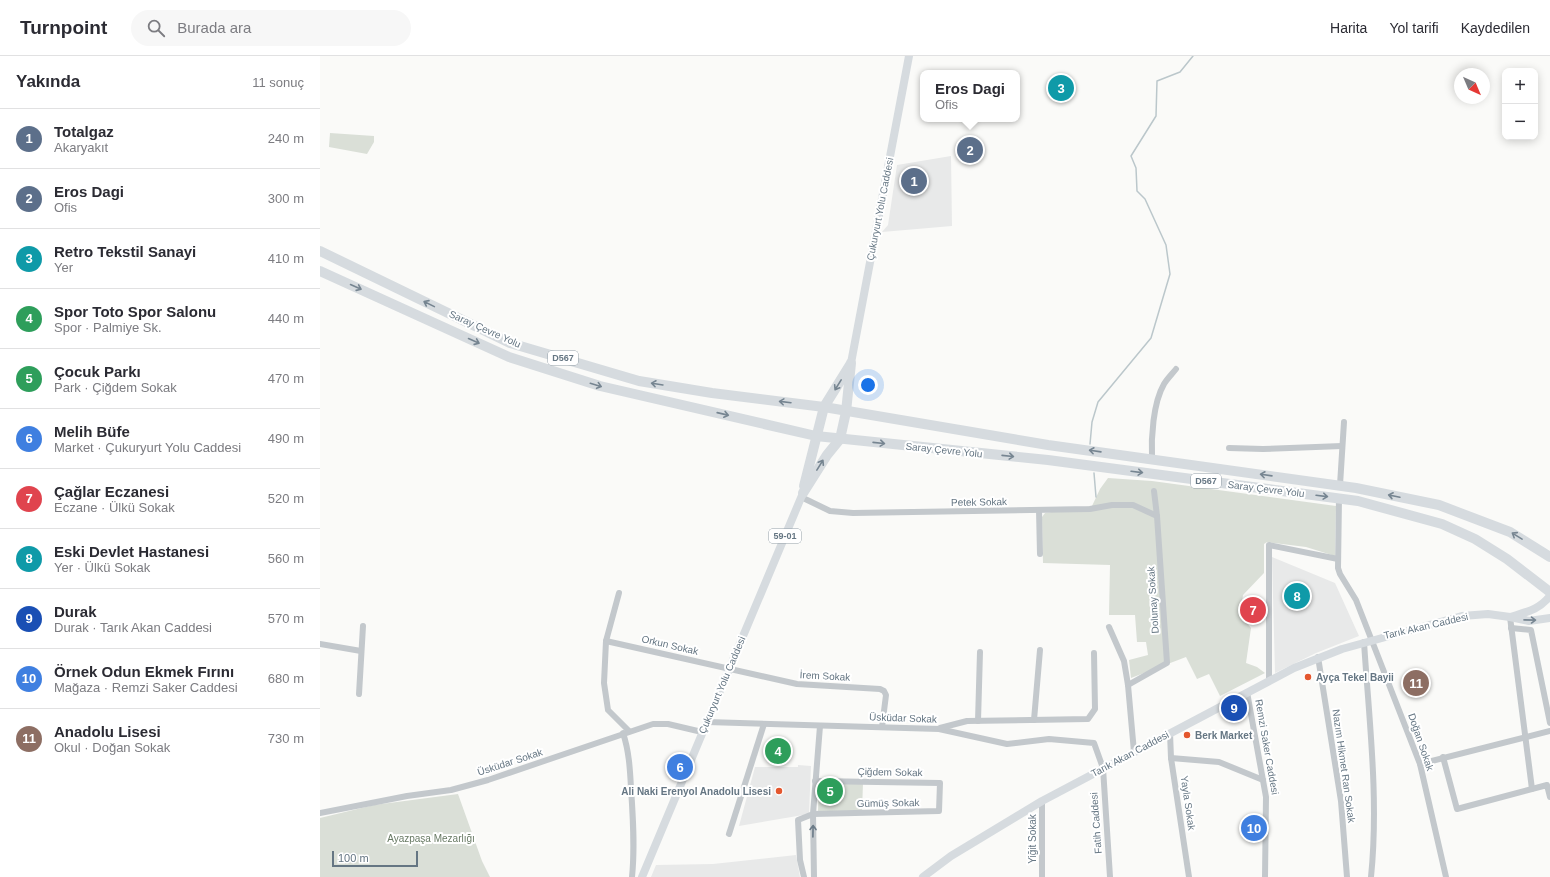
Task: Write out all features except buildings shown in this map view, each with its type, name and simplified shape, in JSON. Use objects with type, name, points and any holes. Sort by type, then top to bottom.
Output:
[{"type":"highway","name":"Saray Çevre Yolu","points":[[320,251],[510,343],[639,381],[712,393],[824,408]]},
{"type":"highway","name":"Saray Çevre Yolu","points":[[320,272],[509,357],[600,386],[816,436]]},
{"type":"highway","points":[[802,495],[824,408],[851,363]]},
{"type":"highway","points":[[840,439],[846,412],[851,363]]},
{"type":"highway","name":"D567","points":[[824,408],[846,412]]},
{"type":"highway","name":"Saray Çevre Yolu","points":[[846,412],[1048,444],[1340,485],[1439,506],[1510,532],[1550,557]]},
{"type":"highway","name":"D567","points":[[816,436],[840,439]]},
{"type":"highway","name":"Saray Çevre Yolu","points":[[840,439],[1048,460],[1358,501],[1442,524],[1475,539],[1507,559],[1550,592]]},
{"type":"highway","name":"59-01","points":[[802,495],[826,454],[840,439]]},
{"type":"main road","name":"Çukuryurt Yolu Caddesi","points":[[851,363],[909,56]]},
{"type":"main road","name":"Çukuryurt Yolu Caddesi","points":[[642,877],[802,495]]},
{"type":"main road","points":[[1510,616],[1535,609],[1544,603],[1550,596]]},
{"type":"main road","name":"Tarık Akan Caddesi","points":[[923,877],[951,856],[1042,801],[1269,680],[1318,657],[1364,642],[1462,616],[1488,614],[1510,616]]},
{"type":"main road","points":[[1510,616],[1529,621],[1550,618]]},
{"type":"street","points":[[1152,459],[1151,436],[1158,401],[1164,385],[1176,369]]},
{"type":"street","points":[[1340,485],[1344,422]]},
{"type":"street","points":[[1228,448],[1263,449],[1342,446]]},
{"type":"street","name":"Dolunay Sokak","points":[[1128,685],[1167,663],[1154,491]]},
{"type":"street","name":"Petek Sokak","points":[[802,495],[830,511],[853,514],[1090,509],[1112,505],[1133,505],[1157,516]]},
{"type":"street","name":"Doğan Sokak","points":[[1339,498],[1338,559],[1340,574],[1356,600],[1420,764],[1446,877]]},
{"type":"street","points":[[1039,510],[1040,554]]},
{"type":"street","points":[[1269,680],[1269,545],[1338,559]]},
{"type":"street","points":[[619,593],[606,641],[604,683],[608,710],[626,732],[632,805],[634,862],[632,877]]},
{"type":"street","points":[[1510,616],[1532,789]]},
{"type":"street","points":[[358,694],[362,626]]},
{"type":"street","points":[[1109,627],[1124,661],[1128,685],[1134,752]]},
{"type":"street","points":[[1511,628],[1531,630],[1550,723]]},
{"type":"street","name":"Orkun Sokak","points":[[606,641],[729,669]]},
{"type":"street","points":[[1364,642],[1374,787],[1373,859],[1371,877]]},
{"type":"street","points":[[320,644],[361,651]]},
{"type":"street","points":[[1034,720],[1040,650]]},
{"type":"street","points":[[978,721],[980,652]]},
{"type":"street","points":[[939,729],[967,721],[1088,719],[1095,709],[1094,653]]},
{"type":"street","name":"Nazım Hikmet Ran Sokak","points":[[1318,657],[1341,801],[1347,877]]},
{"type":"street","name":"İrem Sokak","points":[[729,669],[797,684],[880,689],[884,691],[886,695],[882,727]]},
{"type":"street","name":"Remzi Saker Caddesi","points":[[1247,692],[1266,797],[1265,877]]},
{"type":"street","name":"Üsküdar Sokak","points":[[707,722],[939,729],[1007,744],[1049,738],[1094,743],[1103,768]]},
{"type":"street","name":"Üsküdar Sokak","points":[[320,813],[407,796],[451,790],[488,780],[653,724],[668,724],[702,732]]},
{"type":"street","points":[[729,834],[764,724]]},
{"type":"street","points":[[814,877],[813,814],[820,726]]},
{"type":"street","points":[[1420,764],[1550,731]]},
{"type":"street","name":"Yayla Sokak","points":[[1170,732],[1171,758],[1189,877]]},
{"type":"street","points":[[1443,757],[1457,809],[1547,785],[1550,797]]},
{"type":"street","points":[[1171,758],[1219,762],[1263,780]]},
{"type":"street","name":"Fatih Caddesi","points":[[1103,768],[1110,877]]},
{"type":"street","name":"Çiğdem Sokak","points":[[815,781],[940,783],[940,811]]},
{"type":"street","name":"Yiğit Sokak","points":[[1042,801],[1042,877]]},
{"type":"street","name":"Gümüş Sokak","points":[[813,814],[940,811]]},
{"type":"street","points":[[804,877],[800,855],[798,820],[813,814]]},
{"type":"street","points":[[800,855],[813,854]]},
{"type":"shaded area","points":[[951,156],[952,226],[882,232],[888,225],[897,165]]},
{"type":"shaded area","points":[[1272,557],[1335,583],[1359,636],[1316,653],[1275,673]]},
{"type":"shaded area","name":"Ali Naki Erenyol Anadolu Lisesi","points":[[798,765],[811,766],[809,814],[739,826],[755,767],[798,767]]},
{"type":"shaded area","points":[[796,855],[800,877],[651,877],[656,865],[713,864]]},
{"type":"green space","points":[[330,133],[374,136],[374,142],[367,154],[329,147]]},
{"type":"green space","points":[[1108,478],[1152,481],[1336,506],[1335,556],[1306,547],[1267,542],[1264,544],[1264,573],[1243,595],[1240,615],[1251,628],[1246,663],[1257,667],[1265,673],[1220,696],[1209,674],[1197,679],[1186,657],[1131,678],[1129,660],[1148,655],[1146,642],[1137,642],[1135,615],[1109,615],[1110,565],[1043,563],[1042,517],[1045,513],[1092,506],[1100,489]]},
{"type":"green space","points":[[819,783],[863,783],[862,811],[818,811]]},
{"type":"green space","name":"Ayazpaşa Mezarlığı","points":[[458,794],[482,861],[490,877],[320,877],[320,818],[374,805]]},
{"type":"waterway","points":[[1090,444],[1092,422],[1098,402],[1151,338],[1170,274],[1166,245],[1145,199],[1137,191],[1136,168],[1131,156],[1156,116],[1157,81],[1180,72],[1193,56]]},
{"type":"waterway","points":[[1094,473],[1096,497]]},
{"type":"place","name":"Retro Tekstil Sanayi","points":[[1061,88]]},
{"type":"place","name":"Eros Dagi","points":[[970,150]]},
{"type":"place","name":"Totalgaz","points":[[914,181]]},
{"type":"place","name":"Eski Devlet Hastanesi","points":[[1297,596]]},
{"type":"place","name":"Çağlar Eczanesi","points":[[1253,610]]},
{"type":"place","name":"Ayça Tekel Bayii","points":[[1308,677]]},
{"type":"place","name":"Anadolu Lisesi","points":[[1416,683]]},
{"type":"place","name":"Durak","points":[[1234,708]]},
{"type":"place","name":"Berk Market","points":[[1187,735]]},
{"type":"place","name":"Spor Toto Spor Salonu","points":[[778,751]]},
{"type":"place","name":"Melih Büfe","points":[[680,767]]},
{"type":"place","name":"Ali Naki Erenyol Anadolu Lisesi","points":[[779,791]]},
{"type":"place","name":"Çocuk Parkı","points":[[830,791]]},
{"type":"place","name":"Örnek Odun Ekmek Fırını","points":[[1254,828]]}]
